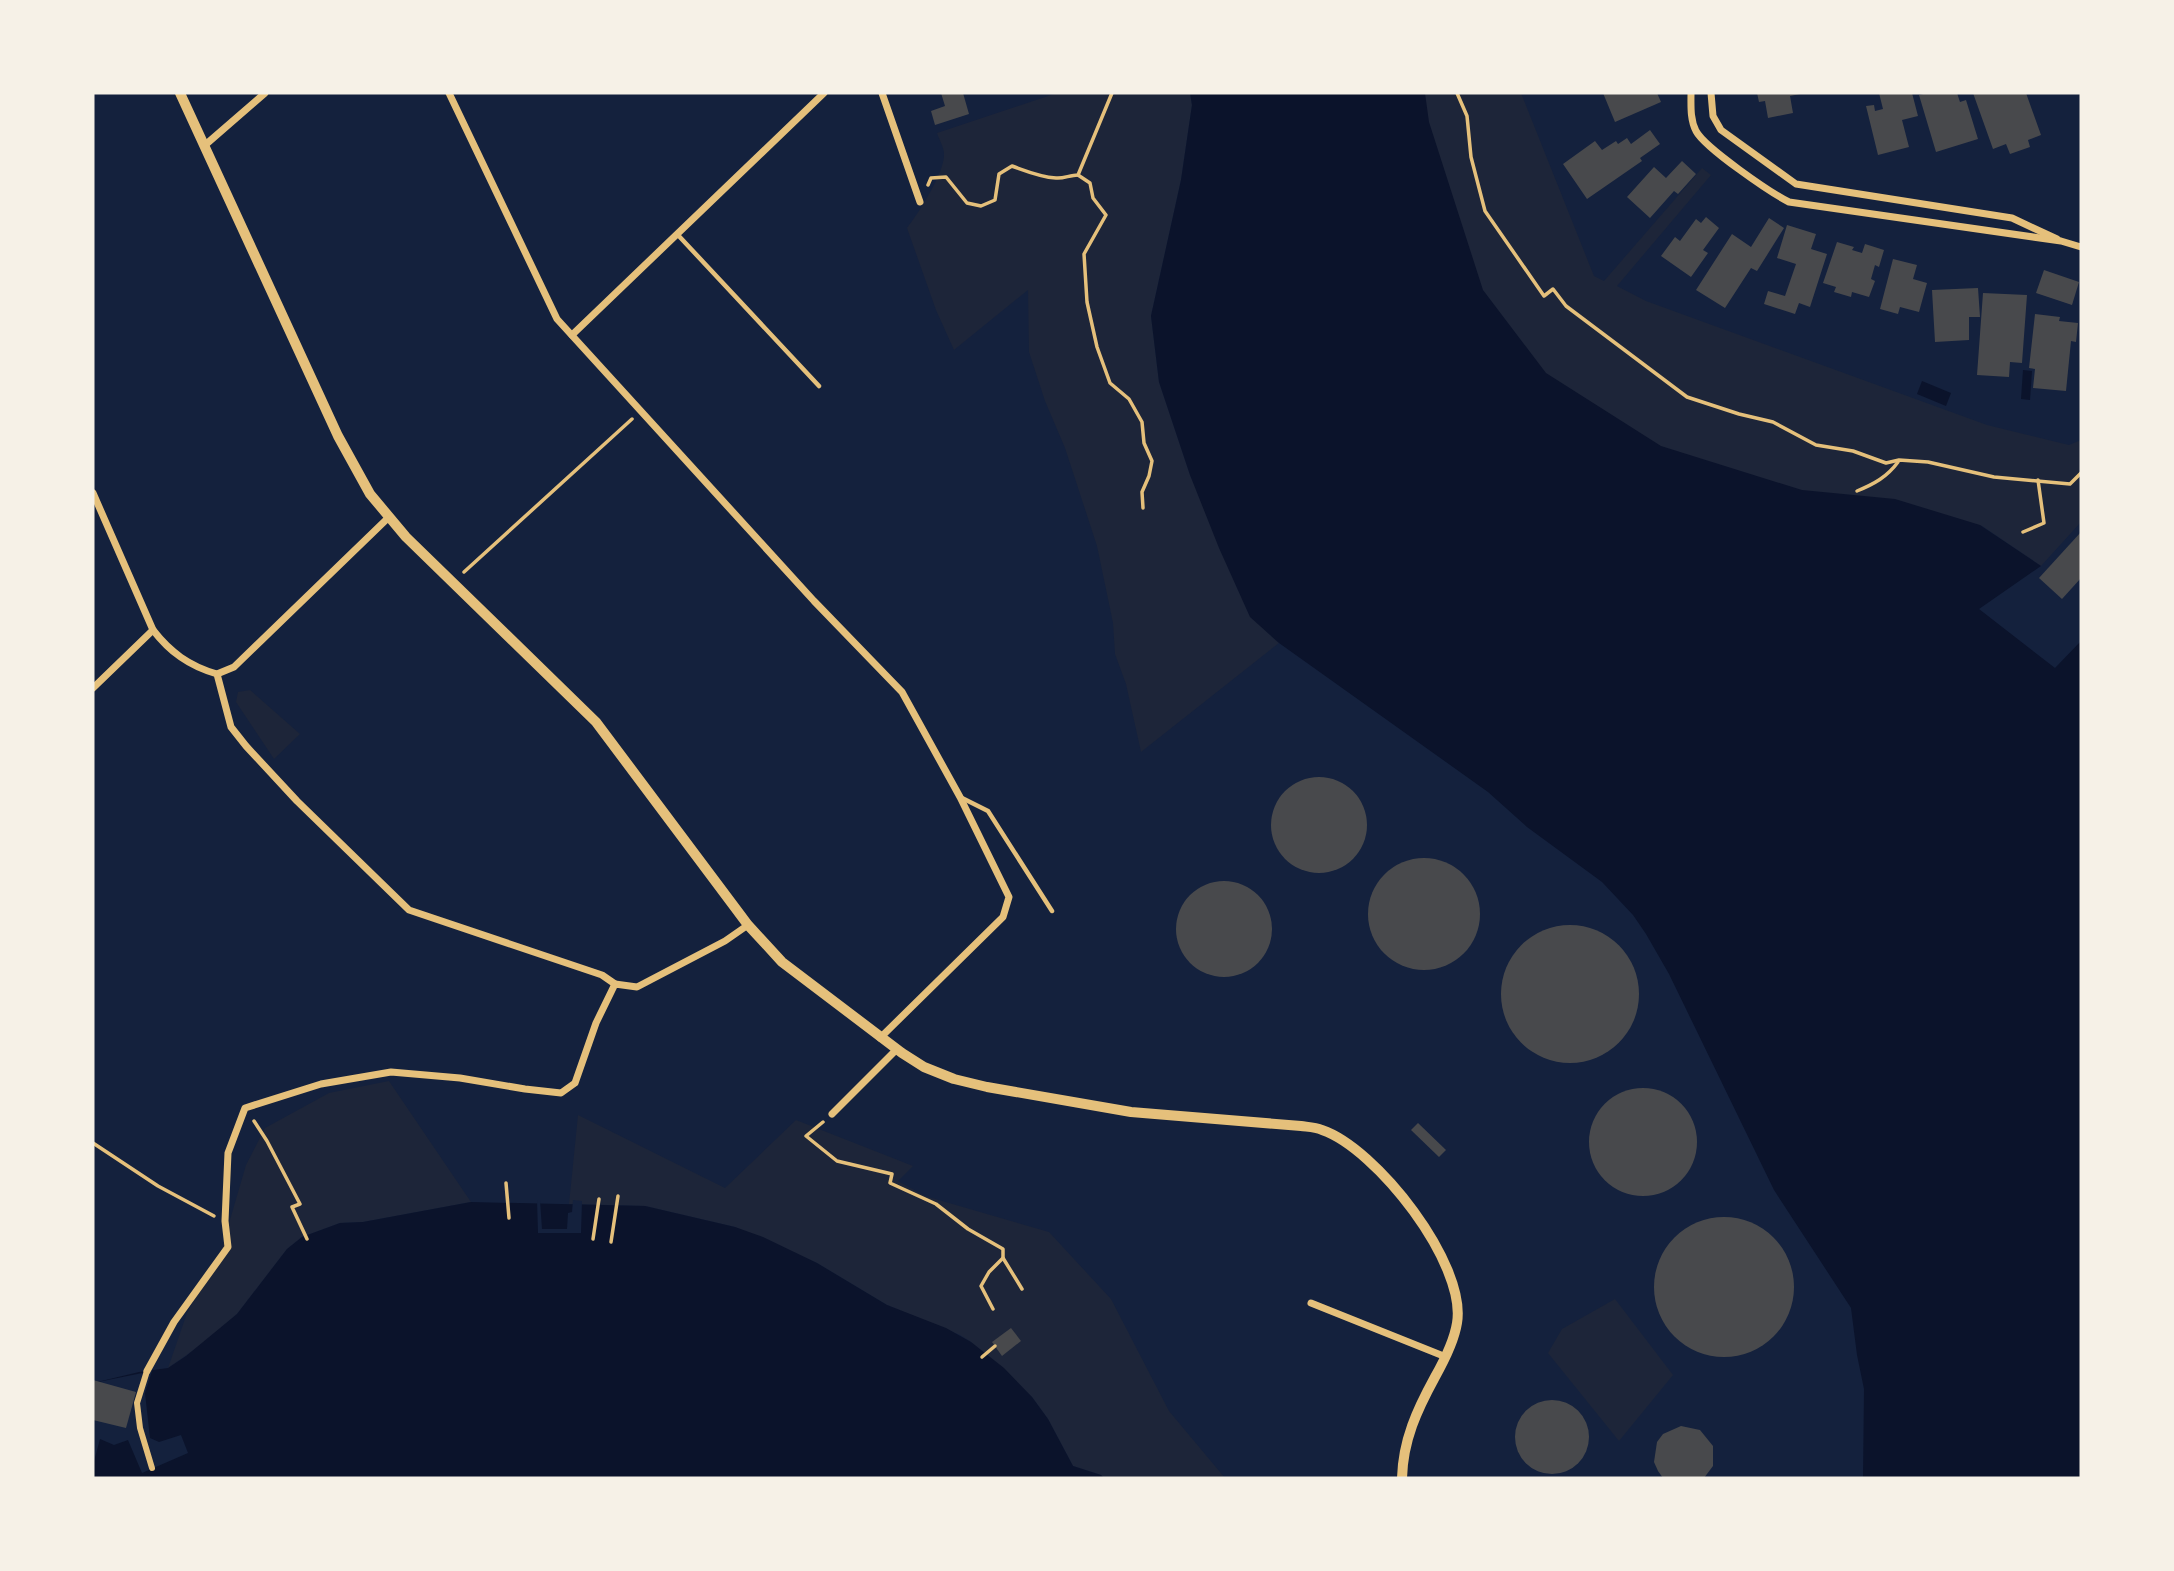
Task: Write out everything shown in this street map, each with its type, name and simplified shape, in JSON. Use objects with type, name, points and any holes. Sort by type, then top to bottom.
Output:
[{"type":"street","points":[[180,93],[344,447],[370,494],[388,518],[596,722],[748,925],[782,962],[896,1050],[924,1067],[954,1079],[1131,1112],[1323,1130],[1344,1142],[1393,1186],[1418,1215],[1445,1264],[1459,1305],[1457,1325],[1446,1357],[1406,1439],[1402,1478]]},
{"type":"street","points":[[204,146],[265,93]]},
{"type":"street","points":[[449,93],[550,309],[814,601],[902,692],[960,797],[1009,897],[1003,917],[880,1038]]},
{"type":"street","points":[[572,335],[824,93]]},
{"type":"street","points":[[882,93],[920,201]]},
{"type":"street","points":[[1691,93],[1692,116],[1699,136],[1772,192],[1790,202],[2061,241]]},
{"type":"street","points":[[1711,93],[1713,116],[1721,130],[1796,184],[2012,218],[2061,241],[2081,247]]},
{"type":"street","points":[[93,493],[153,629],[167,649],[201,669],[217,674],[234,667],[388,518]]},
{"type":"street","points":[[93,688],[153,629]]},
{"type":"street","points":[[217,674],[231,727],[246,746],[297,801],[410,911],[602,975],[615,984],[638,987],[725,941],[748,925]]},
{"type":"street","points":[[152,1468],[140,1428],[137,1403],[147,1371],[174,1322],[228,1247],[228,1153],[245,1108],[321,1084],[391,1072],[460,1078],[561,1093],[575,1083],[596,1023],[615,984]]},
{"type":"street","points":[[832,1114],[896,1050]]},
{"type":"street","points":[[1311,1303],[1446,1357]]},
{"type":"lane","points":[[676,233],[819,386]]},
{"type":"lane","points":[[960,797],[988,811],[1052,911]]},
{"type":"path","points":[[1078,175],[1112,93]]},
{"type":"path","points":[[1457,93],[1467,116],[1471,157],[1485,212],[1544,296],[1553,289],[1566,306],[1687,397],[1773,422],[1816,445],[1853,451],[1886,463],[1899,460],[1959,467],[1994,477],[2070,484],[2081,472]]},
{"type":"path","points":[[920,201],[931,178],[946,177],[967,204],[981,206],[995,200],[999,174],[1012,166],[1034,175],[1059,179],[1078,175],[1090,183],[1093,198],[1106,215],[1084,254],[1087,302],[1097,347],[1111,383],[1129,399],[1142,422],[1144,443],[1152,461],[1142,492],[1143,508]]},
{"type":"path","points":[[452,582],[641,411]]},
{"type":"path","points":[[1857,491],[1876,483],[1891,471],[1899,460]]},
{"type":"path","points":[[2022,532],[2044,523],[2038,480]]},
{"type":"path","points":[[245,1108],[267,1141],[300,1204],[292,1207],[307,1239]]},
{"type":"path","points":[[832,1114],[806,1136],[837,1161],[892,1174],[890,1183],[936,1204],[1003,1249],[1003,1258],[1022,1289]]},
{"type":"path","points":[[93,1143],[158,1186],[226,1221]]},
{"type":"path","points":[[506,1183],[509,1218]]},
{"type":"path","points":[[611,1242],[618,1196]]},
{"type":"path","points":[[593,1238],[599,1199]]},
{"type":"path","points":[[993,1309],[981,1286],[989,1272],[1003,1258]]},
{"type":"path","points":[[982,1357],[995,1346]]},
{"type":"shaded area","points":[[1057,93],[1190,93],[1192,105],[1181,180],[1151,316],[1159,382],[1190,475],[1265,630],[1279,643],[1141,752],[1126,684],[1115,654],[1113,623],[1097,546],[1065,448],[1045,401],[1029,352],[1028,290],[954,350],[936,310],[907,228],[936,182],[943,162],[944,154],[937,133]]},
{"type":"shaded area","points":[[1190,93],[1425,93],[1429,122],[1483,290],[1546,373],[1661,446],[1802,490],[1895,499],[1980,525],[2041,566],[1979,609],[2055,668],[2081,641],[2081,1478],[1863,1478],[1864,1389],[1851,1308],[1774,1190],[1669,974],[1633,915],[1602,882],[1527,827],[1488,792],[1279,643],[1250,617],[1190,475],[1159,382],[1151,316],[1181,180],[1192,105]]},
{"type":"shaded area","points":[[1414,93],[1521,93],[1594,276],[1604,281],[1702,168],[1711,175],[1617,286],[1646,301],[1987,425],[2069,445],[2081,440],[2081,522],[2041,566],[1982,526],[1819,497],[1581,423],[1453,262]]},
{"type":"shaded area","points":[[2023,370],[2032,371],[2030,400],[2021,399]]},
{"type":"shaded area","points":[[1922,381],[1951,393],[1946,406],[1917,394]]},
{"type":"shaded area","points":[[250,690],[300,734],[274,759],[236,702],[238,692]]},
{"type":"shaded area","points":[[389,1081],[471,1202],[363,1222],[340,1223],[302,1237],[287,1249],[237,1314],[204,1343],[168,1368],[187,1313],[220,1254],[246,1165],[265,1128],[329,1093]]},
{"type":"shaded area","points":[[578,1115],[725,1188],[796,1120],[913,1166],[898,1181],[925,1196],[1049,1232],[1111,1299],[1169,1411],[1225,1478],[1104,1478],[1073,1466],[1048,1419],[1032,1397],[960,1335],[887,1305],[817,1263],[735,1227],[645,1206],[569,1204]]},
{"type":"shaded area","points":[[471,1202],[645,1206],[735,1227],[763,1237],[817,1263],[887,1305],[946,1328],[971,1342],[1004,1368],[1032,1397],[1048,1419],[1073,1466],[1104,1478],[93,1478],[93,1383],[168,1368],[186,1356],[237,1314],[287,1249],[302,1237],[340,1223],[363,1222]]},
{"type":"shaded area","points":[[1615,1299],[1673,1375],[1619,1441],[1548,1353],[1562,1329]]},
{"type":"pier","points":[[537,1200],[540,1200],[542,1229],[567,1229],[568,1213],[572,1212],[573,1200],[582,1201],[581,1233],[538,1233]]},
{"type":"pier","points":[[152,1371],[145,1393],[150,1438],[159,1442],[181,1435],[188,1453],[142,1473],[128,1440],[114,1445],[100,1439],[93,1465],[93,1383]]},
{"type":"building","points":[[941,93],[963,93],[969,114],[935,125],[931,111],[945,106]]},
{"type":"building","points":[[1603,93],[1657,93],[1661,102],[1615,122]]},
{"type":"building","points":[[1757,93],[1800,94],[1790,96],[1793,113],[1768,118],[1765,101],[1759,102]]},
{"type":"building","points":[[1879,93],[1912,93],[1918,116],[1902,120],[1909,147],[1878,155],[1866,106],[1874,105],[1875,111],[1883,109]]},
{"type":"building","points":[[1957,93],[1960,102],[1966,100],[1978,139],[1936,152],[1919,95]]},
{"type":"building","points":[[1973,93],[2026,93],[2041,135],[2028,140],[2030,147],[2010,154],[2006,144],[1993,149]]},
{"type":"building","points":[[1650,130],[1660,144],[1640,158],[1642,161],[1587,199],[1563,164],[1595,141],[1602,150],[1627,138],[1631,144]]},
{"type":"building","points":[[1682,161],[1696,174],[1678,194],[1674,191],[1650,218],[1627,197],[1654,167],[1666,178]]},
{"type":"building","points":[[1706,217],[1719,228],[1703,250],[1708,253],[1691,277],[1661,256],[1675,237],[1680,241],[1696,219],[1701,223]]},
{"type":"building","points":[[1769,218],[1784,228],[1757,271],[1751,268],[1725,308],[1696,290],[1732,234],[1751,247]]},
{"type":"building","points":[[1787,225],[1816,234],[1811,249],[1827,254],[1810,307],[1799,303],[1795,314],[1764,304],[1768,291],[1785,296],[1796,264],[1777,258]]},
{"type":"building","points":[[1837,242],[1854,247],[1852,250],[1862,253],[1865,244],[1884,250],[1879,267],[1875,265],[1871,279],[1875,281],[1869,297],[1852,292],[1851,297],[1834,292],[1836,287],[1823,283]]},
{"type":"building","points":[[1893,259],[1917,265],[1913,279],[1927,283],[1919,312],[1900,307],[1898,314],[1880,309]]},
{"type":"building","points":[[2044,270],[2079,282],[2072,305],[2036,293]]},
{"type":"building","points":[[1978,288],[1980,317],[1969,317],[1969,340],[1935,342],[1932,290]]},
{"type":"building","points":[[1983,293],[2027,295],[2022,363],[2010,362],[2009,377],[1977,375]]},
{"type":"building","points":[[2035,314],[2060,317],[2059,321],[2078,323],[2076,342],[2071,341],[2066,391],[2033,388],[2035,369],[2029,368]]},
{"type":"building","points":[[2081,532],[2081,578],[2062,599],[2039,578]]},
{"type":"building","points":[[1319,777],[1337,781],[1353,791],[1363,807],[1367,825],[1363,843],[1353,859],[1337,869],[1319,873],[1301,869],[1285,859],[1275,843],[1271,825],[1275,807],[1285,791],[1301,781]]},
{"type":"building","points":[[1424,858],[1446,862],[1464,874],[1476,892],[1480,914],[1476,936],[1464,954],[1446,966],[1424,970],[1402,966],[1384,954],[1372,936],[1368,914],[1372,892],[1384,874],[1402,862]]},
{"type":"building","points":[[1224,881],[1242,885],[1258,895],[1268,911],[1272,929],[1268,947],[1258,963],[1242,973],[1224,977],[1206,973],[1190,963],[1180,947],[1176,929],[1180,911],[1190,895],[1206,885]]},
{"type":"building","points":[[1570,925],[1596,930],[1619,945],[1634,968],[1639,994],[1634,1020],[1619,1043],[1596,1058],[1570,1063],[1544,1058],[1521,1043],[1506,1020],[1501,994],[1506,968],[1521,945],[1544,930]]},
{"type":"building","points":[[1643,1088],[1664,1092],[1681,1104],[1693,1121],[1697,1142],[1693,1163],[1681,1180],[1664,1192],[1643,1196],[1622,1192],[1605,1180],[1593,1163],[1589,1142],[1593,1121],[1605,1104],[1622,1092]]},
{"type":"building","points":[[1418,1123],[1446,1150],[1439,1157],[1411,1130]]},
{"type":"building","points":[[1724,1217],[1751,1222],[1773,1238],[1789,1260],[1794,1287],[1789,1314],[1773,1336],[1751,1352],[1724,1357],[1697,1352],[1675,1336],[1659,1314],[1654,1287],[1659,1260],[1675,1238],[1697,1222]]},
{"type":"building","points":[[1011,1328],[1021,1341],[1002,1356],[992,1342]]},
{"type":"building","points":[[93,1380],[136,1392],[126,1428],[93,1420]]},
{"type":"building","points":[[1559,1400],[1579,1410],[1587,1423],[1587,1451],[1579,1464],[1566,1472],[1545,1474],[1525,1464],[1517,1451],[1515,1430],[1525,1410],[1538,1402]]},
{"type":"building","points":[[1681,1426],[1700,1430],[1713,1446],[1713,1466],[1704,1478],[1663,1478],[1654,1462],[1657,1442],[1663,1434]]}]
